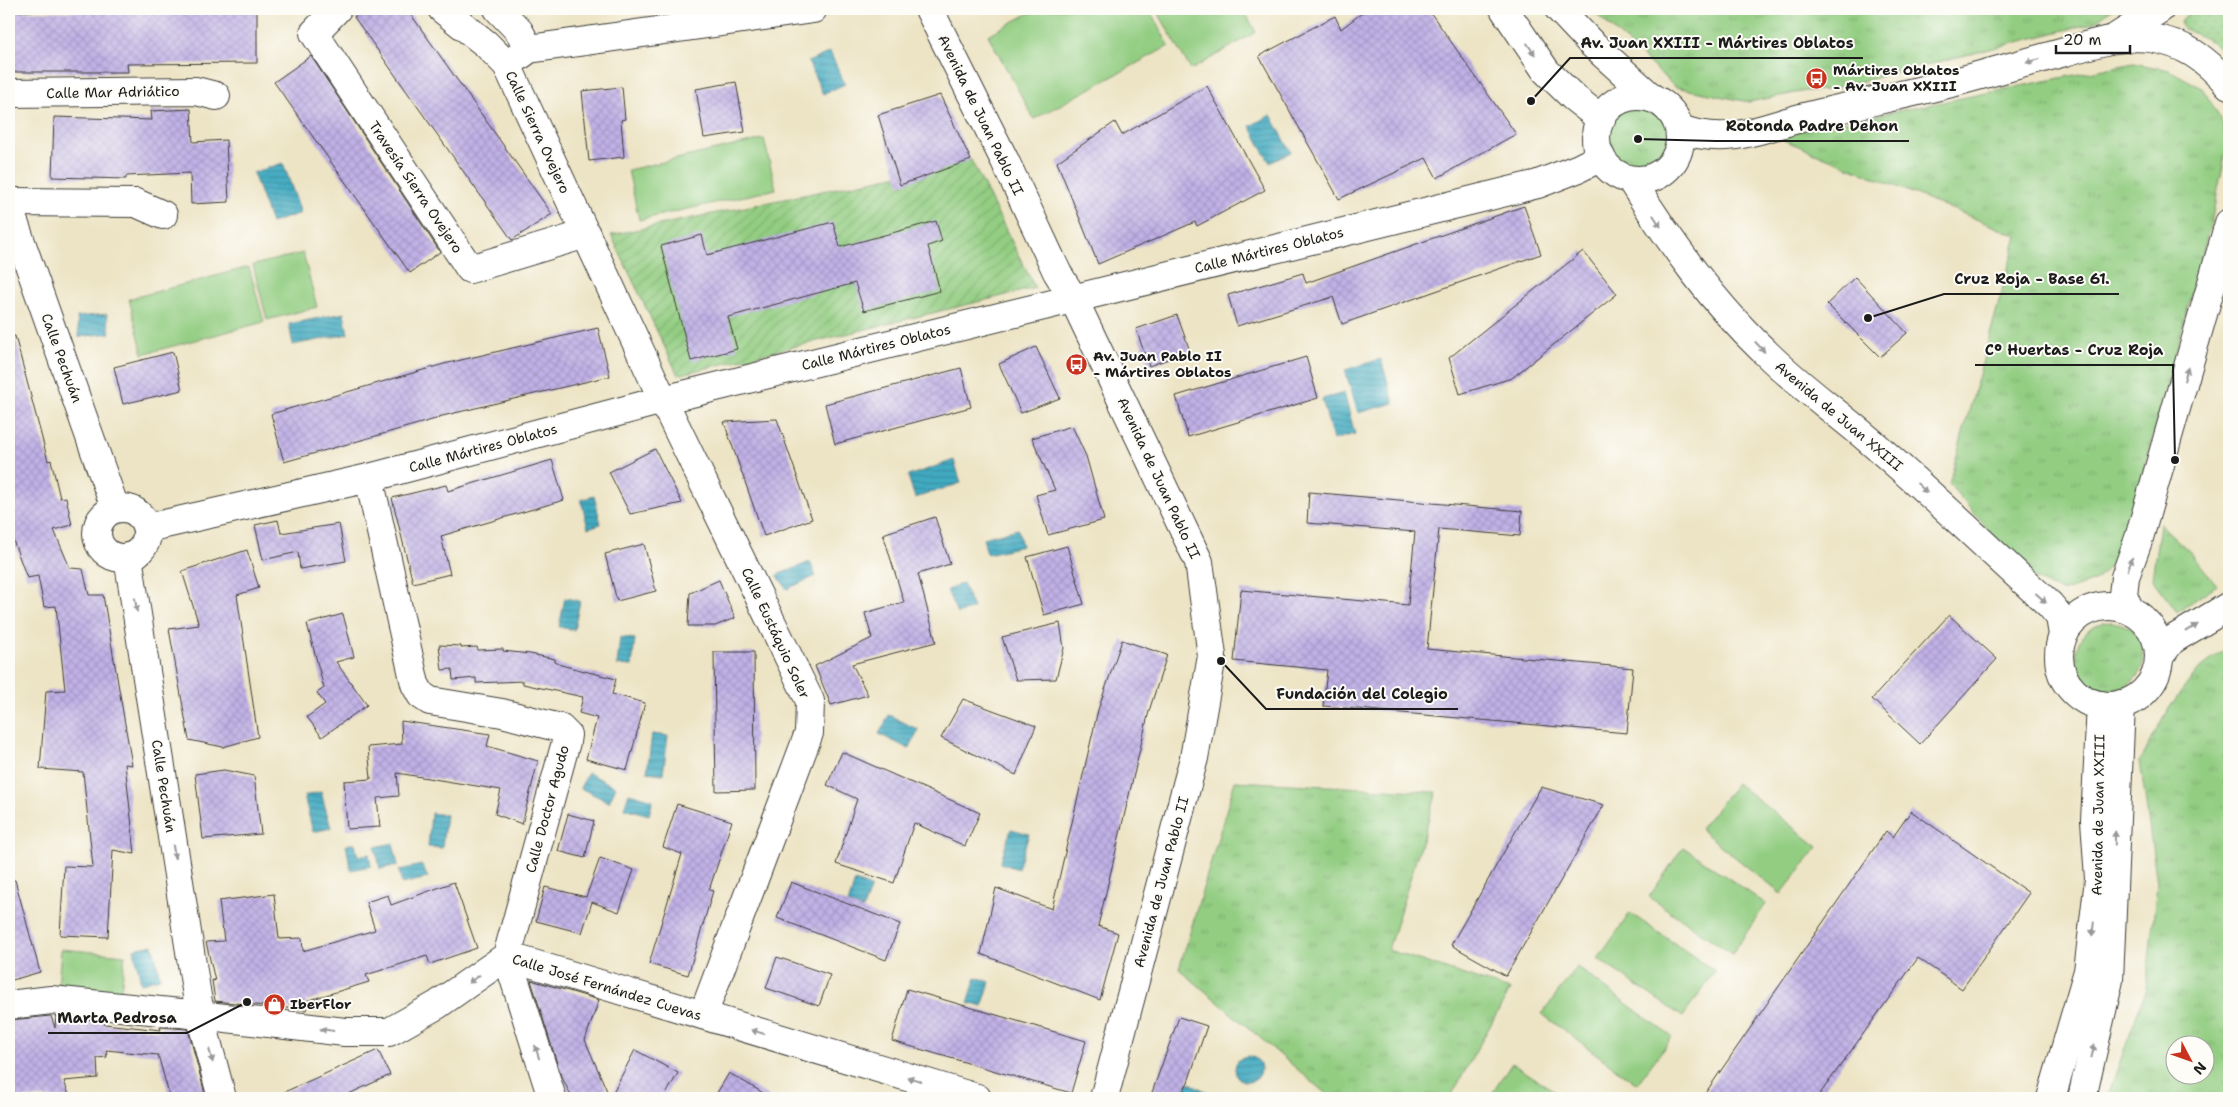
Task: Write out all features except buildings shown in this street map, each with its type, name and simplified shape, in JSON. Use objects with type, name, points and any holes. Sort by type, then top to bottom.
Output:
[{"type":"street","name":"Travesía Sierra Ovejero","points":[[337,9],[314,34],[470,269],[586,234]]},
{"type":"street","points":[[442,9],[486,44],[507,65]]},
{"type":"street","points":[[498,9],[519,31],[529,49]]},
{"type":"street","name":"Calle Sierra Ovejero","points":[[663,400],[507,65],[529,49],[813,9]]},
{"type":"street","name":"Avenida de Juan Pablo II","points":[[929,9],[1005,161],[1057,272],[1073,298],[1199,562],[1212,656],[1194,758],[1104,1098]]},
{"type":"street","points":[[1504,9],[1546,71],[1573,97],[1601,119]]},
{"type":"street","points":[[1559,9],[1590,42],[1652,98],[1665,105],[1674,116],[1680,129],[1680,144],[1676,158],[1668,168],[1657,176],[1644,180],[1631,180],[1613,172],[1600,156],[1597,144],[1597,130],[1601,119],[1610,107],[1623,99],[1637,96],[1652,98]]},
{"type":"street","points":[[2114,39],[2160,9]]},
{"type":"street","points":[[1680,129],[1705,136],[1746,135],[1797,120],[1960,81],[2114,39],[2149,38],[2181,46],[2210,64],[2229,85]]},
{"type":"street","name":"Calle Mar Adriático","points":[[9,94],[196,91],[216,96]]},
{"type":"street","name":"Calle Mártires Oblatos","points":[[147,528],[368,478],[663,400],[1538,184],[1580,168],[1600,156]]},
{"type":"street","name":"Avenida de Juan XXIII","points":[[1631,180],[1660,226],[1707,289],[1764,352],[1821,402],[1868,439],[2050,605],[2060,618],[2063,635],[2059,650],[2059,665],[2064,680],[2074,692],[2087,701],[2111,705]]},
{"type":"street","points":[[9,202],[136,203],[163,215]]},
{"type":"street","name":"Calle Pechuán","points":[[9,208],[115,508]]},
{"type":"street","points":[[2130,610],[2123,595],[2125,578],[2139,538],[2228,228]]},
{"type":"street","name":"Calle Eustáquio Soler","points":[[663,400],[810,700],[809,733],[703,1015]]},
{"type":"street","name":"Calle Doctor Agudo","points":[[368,478],[416,684],[421,695],[430,701],[502,713],[560,728],[567,735],[507,956]]},
{"type":"street","points":[[124,507],[139,514],[147,528],[144,547],[128,557],[117,557],[107,553],[100,544],[97,534],[99,522],[115,508],[124,507]]},
{"type":"street","name":"Calle Pechuán","points":[[128,557],[200,1014],[222,1098]]},
{"type":"street","points":[[2063,635],[2075,619],[2091,608],[2111,605],[2130,610],[2150,626],[2159,656],[2156,672],[2148,687],[2136,698],[2111,705]]},
{"type":"street","points":[[2159,656],[2172,640],[2229,606]]},
{"type":"street","name":"Avenida de Juan XXIII","points":[[2051,1098],[2088,971],[2098,879],[2095,820],[2111,705]]},
{"type":"street","name":"Avenida de Juan XXIII","points":[[2082,1098],[2110,980],[2111,705]]},
{"type":"street","points":[[507,956],[552,1098]]},
{"type":"street","name":"Calle José Fernández Cuevas","points":[[9,1005],[51,1000],[200,1014],[346,1032],[389,1032],[436,1005],[507,956],[977,1098]]},
{"type":"green space","points":[[1037,9],[1149,9],[1169,46],[1034,119],[988,35]]},
{"type":"green space","points":[[1156,9],[1243,9],[1256,32],[1191,70]]},
{"type":"green space","points":[[1591,9],[2112,9],[2093,23],[1827,90],[1806,91],[1749,102],[1675,87]]},
{"type":"green space","points":[[2192,9],[2229,9],[2229,58],[2213,42],[2184,29],[2180,23]]},
{"type":"green space","points":[[2134,63],[2169,70],[2202,88],[2218,114],[2228,142],[2212,218],[2121,553],[2095,581],[2061,592],[2027,575],[1949,484],[2017,236],[1774,136]]},
{"type":"green space","points":[[1638,105],[1651,108],[1662,115],[1669,126],[1672,139],[1669,152],[1662,163],[1651,170],[1638,173],[1625,170],[1614,163],[1607,152],[1604,139],[1607,126],[1614,115],[1625,108]]},
{"type":"green space","points":[[764,139],[776,189],[639,220],[628,170]]},
{"type":"green space","points":[[971,160],[1035,288],[678,375],[611,235]]},
{"type":"green space","points":[[303,253],[317,307],[267,320],[253,265]]},
{"type":"green space","points":[[249,267],[264,322],[143,354],[129,299]]},
{"type":"green space","points":[[2160,524],[2190,552],[2217,585],[2177,612],[2152,579]]},
{"type":"green space","points":[[2110,622],[2123,625],[2134,632],[2141,643],[2144,656],[2141,669],[2134,680],[2123,687],[2110,690],[2097,687],[2086,680],[2079,669],[2076,656],[2079,643],[2086,632],[2097,625]]},
{"type":"green space","points":[[2229,646],[2229,1098],[2107,1098],[2146,989],[2157,883],[2140,761],[2170,707],[2197,671]]},
{"type":"green space","points":[[1235,781],[1437,792],[1388,950],[1510,990],[1450,1098],[1331,1098],[1179,969]]},
{"type":"green space","points":[[1737,783],[1818,847],[1781,894],[1700,829]]},
{"type":"green space","points":[[1683,847],[1766,904],[1732,954],[1649,897]]},
{"type":"green space","points":[[1630,913],[1715,971],[1683,1017],[1598,959]]},
{"type":"green space","points":[[61,949],[125,955],[121,992],[58,986]]},
{"type":"green space","points":[[1577,967],[1672,1037],[1637,1084],[1542,1014]]},
{"type":"green space","points":[[1512,1063],[1565,1098],[1489,1098]]},
{"type":"water","points":[[830,52],[845,84],[823,94],[808,62]]},
{"type":"water","points":[[1271,115],[1291,152],[1270,163],[1250,126]]},
{"type":"water","points":[[283,163],[301,213],[271,223],[253,173]]},
{"type":"water","points":[[344,313],[348,334],[293,345],[289,324]]},
{"type":"water","points":[[107,314],[110,333],[79,337],[77,317]]},
{"type":"water","points":[[1381,359],[1394,403],[1358,413],[1345,370]]},
{"type":"water","points":[[1344,393],[1355,434],[1333,440],[1322,399]]},
{"type":"water","points":[[954,460],[961,483],[915,498],[908,476]]},
{"type":"water","points":[[594,496],[601,524],[588,528],[581,500]]},
{"type":"water","points":[[1018,529],[1022,546],[987,554],[983,538]]},
{"type":"water","points":[[810,562],[816,576],[787,589],[777,575]]},
{"type":"water","points":[[963,583],[973,608],[957,614],[947,590]]},
{"type":"water","points":[[565,598],[580,601],[574,630],[559,627]]},
{"type":"water","points":[[620,637],[635,639],[632,666],[617,665]]},
{"type":"water","points":[[889,715],[919,730],[909,749],[879,734]]},
{"type":"water","points":[[652,734],[668,736],[663,774],[647,772]]},
{"type":"water","points":[[588,773],[616,787],[609,802],[580,788]]},
{"type":"water","points":[[321,792],[331,828],[313,832],[304,796]]},
{"type":"water","points":[[629,793],[653,800],[649,815],[624,808]]},
{"type":"water","points":[[431,813],[446,815],[442,848],[428,847]]},
{"type":"water","points":[[1011,829],[1029,834],[1018,869],[1000,863]]},
{"type":"water","points":[[355,843],[358,856],[369,854],[371,866],[351,870],[346,845]]},
{"type":"water","points":[[393,843],[398,865],[380,869],[375,847]]},
{"type":"water","points":[[422,865],[428,878],[402,884],[399,870]]},
{"type":"water","points":[[855,881],[871,887],[863,909],[848,904]]},
{"type":"water","points":[[153,945],[160,978],[141,983],[134,949]]},
{"type":"water","points":[[976,977],[990,982],[982,1007],[968,1003]]},
{"type":"water","points":[[1248,1056],[1257,1060],[1261,1069],[1257,1078],[1248,1082],[1239,1078],[1235,1069],[1239,1060]]},
{"type":"water","points":[[1188,1082],[1213,1095],[1212,1098],[1180,1098]]},
{"type":"place","name":"Mártires Oblatos - Av. Juan XXIII","points":[[1817,78]]},
{"type":"place","name":"Av. Juan XXIII - Mártires Oblatos","points":[[1531,101]]},
{"type":"place","name":"Rotonda Padre Dehon","points":[[1638,139]]},
{"type":"place","name":"Cruz Roja - Base 61.","points":[[1868,318]]},
{"type":"place","name":"Av. Juan Pablo II - Mártires Oblatos","points":[[1077,364]]},
{"type":"place","name":"Cº Huertas - Cruz Roja","points":[[2175,460]]},
{"type":"place","name":"Fundación del Colegio","points":[[1221,661]]},
{"type":"place","name":"Marta Pedrosa","points":[[247,1002]]},
{"type":"place","name":"IberFlor","points":[[274,1004]]}]
